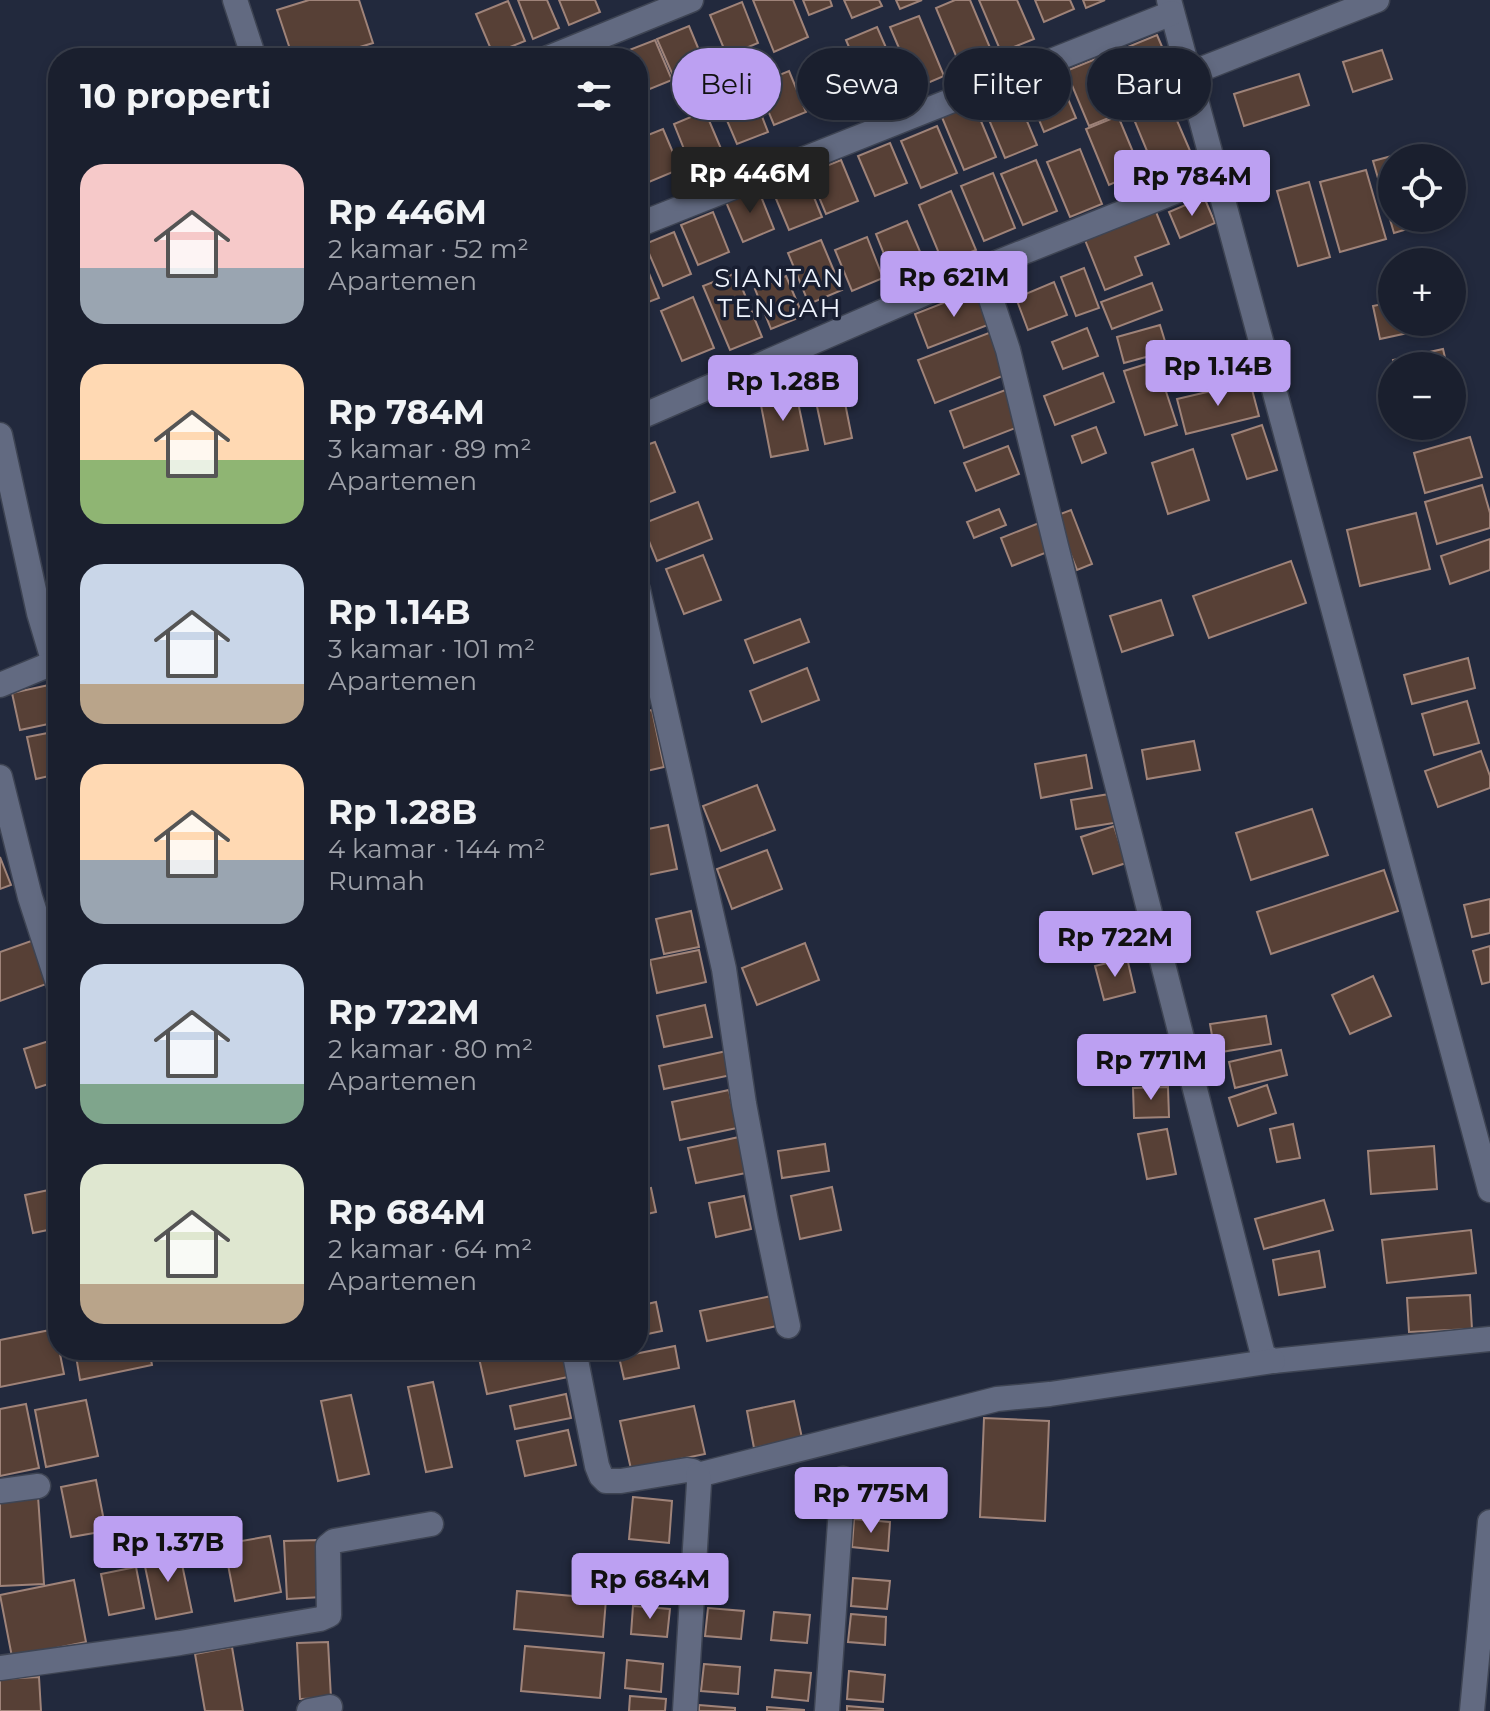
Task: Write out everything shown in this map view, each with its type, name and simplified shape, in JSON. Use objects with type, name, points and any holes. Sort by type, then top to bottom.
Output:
[{"type":"street","points":[[235,0],[251,48]]},
{"type":"street","points":[[573,48],[691,0]]},
{"type":"street","points":[[1211,65],[1377,0]]},
{"type":"street","points":[[648,221],[1171,6],[1182,48]]},
{"type":"street","points":[[1202,120],[1490,1190]]},
{"type":"street","points":[[648,414],[981,269],[1217,175]]},
{"type":"street","points":[[981,269],[1012,365],[1059,561],[1263,1355],[1273,1361]]},
{"type":"street","points":[[0,435],[39,613],[48,639]]},
{"type":"street","points":[[648,634],[724,969],[747,1119],[788,1326]]},
{"type":"street","points":[[0,685],[48,665]]},
{"type":"street","points":[[0,777],[30,897],[48,952]]},
{"type":"street","points":[[576,1360],[601,1476],[606,1481],[621,1481],[687,1470],[698,1475],[997,1399],[1273,1361],[1490,1339]]},
{"type":"street","points":[[685,1711],[698,1475]]},
{"type":"street","points":[[827,1711],[843,1479]]},
{"type":"street","points":[[0,1491],[38,1486]]},
{"type":"street","points":[[1472,1711],[1490,1522]]},
{"type":"street","points":[[0,1668],[180,1643],[320,1619],[329,1615],[328,1546],[334,1541],[431,1524]]},
{"type":"building","points":[[309,0],[359,0],[373,43],[357,48],[290,48],[277,10]]},
{"type":"building","points":[[518,0],[547,0],[559,28],[533,39]]},
{"type":"building","points":[[559,0],[595,0],[600,12],[569,25]]},
{"type":"building","points":[[753,0],[793,0],[808,37],[781,49],[772,48]]},
{"type":"building","points":[[803,0],[830,0],[832,6],[809,15]]},
{"type":"building","points":[[844,0],[879,0],[882,6],[852,18]]},
{"type":"building","points":[[896,0],[922,0],[900,9]]},
{"type":"building","points":[[955,0],[970,0],[990,48],[953,48],[936,8]]},
{"type":"building","points":[[979,0],[1017,0],[1034,39],[1011,48],[999,48]]},
{"type":"building","points":[[1035,0],[1070,0],[1074,9],[1044,22]]},
{"type":"building","points":[[1083,0],[1105,0],[1086,8]]},
{"type":"building","points":[[508,1],[525,41],[508,48],[490,48],[476,14]]},
{"type":"building","points":[[742,2],[758,43],[746,48],[724,48],[710,15]]},
{"type":"building","points":[[919,16],[944,76],[928,83],[928,48],[899,48],[890,27]]},
{"type":"building","points":[[689,26],[698,48],[672,48],[672,73],[657,39]]},
{"type":"building","points":[[877,27],[886,48],[849,48],[846,40]]},
{"type":"building","points":[[1157,35],[1163,48],[1125,48]]},
{"type":"building","points":[[655,40],[672,80],[648,90],[648,48],[634,48]]},
{"type":"building","points":[[1382,50],[1392,79],[1353,92],[1343,62]]},
{"type":"building","points":[[1087,62],[1087,120],[1104,120],[1089,126],[1071,83],[1071,69]]},
{"type":"building","points":[[789,71],[797,90],[797,116],[774,125],[772,120],[781,120],[781,74]]},
{"type":"building","points":[[1299,74],[1309,105],[1244,126],[1234,94]]},
{"type":"building","points":[[1071,106],[1076,118],[1044,132],[1039,120],[1071,120]]},
{"type":"building","points":[[944,114],[944,120],[981,120],[996,157],[964,170],[941,115]]},
{"type":"building","points":[[684,120],[709,120],[722,151],[690,164],[674,124]]},
{"type":"building","points":[[727,120],[763,120],[768,132],[737,144]]},
{"type":"building","points":[[989,120],[1027,120],[1037,145],[1005,158]]},
{"type":"building","points":[[1108,120],[1120,120],[1141,171],[1109,185],[1086,129]]},
{"type":"building","points":[[1134,120],[1177,120],[1191,153],[1154,168]]},
{"type":"building","points":[[937,126],[957,173],[921,188],[901,141]]},
{"type":"building","points":[[663,129],[680,169],[649,182],[648,180],[648,135]]},
{"type":"building","points":[[890,143],[907,183],[875,196],[858,156]]},
{"type":"building","points":[[1080,149],[1102,204],[1070,217],[1047,162]]},
{"type":"building","points":[[841,160],[858,201],[826,214],[809,173]]},
{"type":"building","points":[[1036,160],[1057,211],[1023,225],[1001,174]]},
{"type":"building","points":[[1378,160],[1378,178],[1373,161]]},
{"type":"building","points":[[1366,170],[1378,211],[1378,232],[1384,232],[1386,239],[1340,252],[1320,182]]},
{"type":"building","points":[[993,173],[1015,228],[984,241],[961,186]]},
{"type":"building","points":[[807,180],[822,217],[789,230],[774,194]]},
{"type":"building","points":[[1309,182],[1330,257],[1298,266],[1277,191]]},
{"type":"building","points":[[758,189],[774,229],[743,242],[726,202]]},
{"type":"building","points":[[951,191],[976,250],[943,263],[919,205]]},
{"type":"building","points":[[1204,197],[1215,223],[1180,238],[1169,212]]},
{"type":"building","points":[[713,212],[729,252],[698,265],[681,225]]},
{"type":"building","points":[[1156,212],[1169,244],[1135,257],[1142,275],[1105,290],[1085,240]]},
{"type":"building","points":[[907,221],[924,261],[892,274],[876,234]]},
{"type":"building","points":[[674,232],[691,274],[663,286],[648,251],[648,243]]},
{"type":"building","points":[[867,237],[883,278],[852,291],[835,250]]},
{"type":"building","points":[[821,240],[842,290],[809,304],[788,253]]},
{"type":"building","points":[[1084,268],[1099,308],[1076,316],[1061,277]]},
{"type":"building","points":[[648,271],[659,298],[648,302]]},
{"type":"building","points":[[736,273],[762,337],[730,350],[703,286]]},
{"type":"building","points":[[786,276],[803,316],[771,329],[755,289]]},
{"type":"building","points":[[1054,282],[1067,315],[1028,330],[1016,298]]},
{"type":"building","points":[[1152,283],[1162,310],[1112,329],[1101,302]]},
{"type":"building","points":[[979,289],[993,323],[928,348],[915,314]]},
{"type":"building","points":[[693,297],[714,348],[682,361],[661,311]]},
{"type":"building","points":[[1378,305],[1378,330],[1373,306]]},
{"type":"building","points":[[1160,325],[1168,351],[1124,363],[1117,337]]},
{"type":"building","points":[[1087,328],[1098,356],[1063,369],[1052,342]]},
{"type":"building","points":[[994,331],[1010,373],[935,403],[918,360]]},
{"type":"building","points":[[1156,361],[1177,425],[1145,435],[1124,371]]},
{"type":"building","points":[[1103,373],[1114,402],[1055,425],[1044,396]]},
{"type":"building","points":[[840,378],[852,438],[825,444],[812,383]]},
{"type":"building","points":[[1250,382],[1259,416],[1186,434],[1177,399]]},
{"type":"building","points":[[795,388],[808,450],[771,457],[759,395]]},
{"type":"building","points":[[1008,389],[1023,425],[964,448],[950,411]]},
{"type":"building","points":[[1262,425],[1277,470],[1247,479],[1232,435]]},
{"type":"building","points":[[1096,427],[1106,453],[1082,463],[1072,436]]},
{"type":"building","points":[[1470,437],[1482,477],[1425,493],[1414,453]]},
{"type":"building","points":[[655,442],[675,492],[648,503],[648,444]]},
{"type":"building","points":[[1008,446],[1019,474],[976,491],[964,463]]},
{"type":"building","points":[[1193,449],[1209,500],[1168,514],[1152,463]]},
{"type":"building","points":[[1482,485],[1490,513],[1490,528],[1437,544],[1425,502]]},
{"type":"building","points":[[698,502],[712,539],[657,561],[648,539],[648,522]]},
{"type":"building","points":[[999,509],[1006,525],[974,538],[967,522]]},
{"type":"building","points":[[1071,510],[1092,564],[1077,570],[1055,516]]},
{"type":"building","points":[[1416,513],[1430,569],[1360,586],[1347,530]]},
{"type":"building","points":[[1039,523],[1050,551],[1012,566],[1001,538]]},
{"type":"building","points":[[1490,539],[1490,570],[1450,584],[1441,556]]},
{"type":"building","points":[[703,555],[721,600],[684,614],[666,569]]},
{"type":"building","points":[[1291,561],[1306,603],[1209,638],[1193,596]]},
{"type":"building","points":[[1161,600],[1173,635],[1122,652],[1110,616]]},
{"type":"building","points":[[800,619],[809,642],[754,663],[745,640]]},
{"type":"building","points":[[1468,658],[1475,688],[1412,704],[1404,675]]},
{"type":"building","points":[[807,668],[819,700],[762,722],[750,691]]},
{"type":"building","points":[[48,685],[48,724],[20,730],[12,693]]},
{"type":"building","points":[[1467,701],[1479,743],[1434,755],[1422,714]]},
{"type":"building","points":[[652,710],[664,767],[648,771],[648,711]]},
{"type":"building","points":[[48,733],[48,776],[36,779],[27,737]]},
{"type":"building","points":[[1194,741],[1200,770],[1147,779],[1142,750]]},
{"type":"building","points":[[1481,751],[1490,776],[1490,788],[1438,807],[1425,771]]},
{"type":"building","points":[[1086,755],[1092,788],[1041,798],[1035,764]]},
{"type":"building","points":[[757,785],[775,830],[721,851],[703,806]]},
{"type":"building","points":[[1116,793],[1120,822],[1076,829],[1071,800]]},
{"type":"building","points":[[1312,809],[1328,855],[1251,880],[1236,833]]},
{"type":"building","points":[[668,825],[677,869],[648,875],[648,829]]},
{"type":"building","points":[[1114,826],[1126,863],[1093,874],[1081,837]]},
{"type":"building","points":[[767,850],[782,889],[732,909],[717,869]]},
{"type":"building","points":[[0,857],[11,885],[0,889]]},
{"type":"building","points":[[1384,870],[1398,911],[1271,954],[1257,912]]},
{"type":"building","points":[[1490,899],[1490,933],[1472,937],[1464,905]]},
{"type":"building","points":[[691,911],[699,947],[664,954],[656,919]]},
{"type":"building","points":[[34,940],[48,983],[0,1001],[0,952]]},
{"type":"building","points":[[805,943],[819,980],[757,1005],[742,968]]},
{"type":"building","points":[[1490,946],[1490,982],[1482,984],[1473,951]]},
{"type":"building","points":[[699,950],[706,982],[657,993],[650,960]]},
{"type":"building","points":[[1127,958],[1135,992],[1104,1000],[1095,966]]},
{"type":"building","points":[[1373,976],[1391,1016],[1350,1034],[1332,995]]},
{"type":"building","points":[[705,1005],[712,1037],[664,1047],[657,1016]]},
{"type":"building","points":[[1266,1016],[1271,1044],[1215,1053],[1210,1024]]},
{"type":"building","points":[[48,1041],[48,1084],[36,1088],[24,1049]]},
{"type":"building","points":[[731,1050],[736,1074],[664,1089],[659,1066]]},
{"type":"building","points":[[1281,1050],[1287,1075],[1235,1088],[1229,1062]]},
{"type":"building","points":[[1267,1085],[1276,1113],[1238,1126],[1229,1098]]},
{"type":"building","points":[[1168,1087],[1169,1117],[1134,1118],[1133,1088]]},
{"type":"building","points":[[729,1090],[737,1128],[680,1140],[672,1102]]},
{"type":"building","points":[[1293,1124],[1300,1158],[1277,1162],[1270,1129]]},
{"type":"building","points":[[1167,1129],[1176,1174],[1147,1179],[1138,1134]]},
{"type":"building","points":[[739,1137],[746,1173],[696,1183],[688,1148]]},
{"type":"building","points":[[825,1144],[829,1171],[782,1178],[778,1151]]},
{"type":"building","points":[[1434,1146],[1437,1189],[1371,1194],[1368,1151]]},
{"type":"building","points":[[832,1187],[841,1230],[800,1239],[791,1196]]},
{"type":"building","points":[[651,1188],[656,1212],[648,1214],[648,1189]]},
{"type":"building","points":[[48,1190],[48,1230],[33,1233],[25,1195]]},
{"type":"building","points":[[744,1196],[751,1229],[716,1237],[709,1203]]},
{"type":"building","points":[[1324,1200],[1333,1230],[1264,1249],[1255,1219]]},
{"type":"building","points":[[1471,1230],[1476,1273],[1387,1283],[1382,1240]]},
{"type":"building","points":[[1319,1251],[1325,1287],[1279,1295],[1273,1260]]},
{"type":"building","points":[[1470,1295],[1472,1329],[1409,1332],[1407,1298]]},
{"type":"building","points":[[771,1296],[777,1326],[707,1341],[700,1311]]},
{"type":"building","points":[[656,1302],[662,1331],[648,1334],[648,1304]]},
{"type":"building","points":[[48,1330],[48,1360],[61,1360],[64,1374],[0,1387],[0,1340]]},
{"type":"building","points":[[675,1346],[679,1368],[624,1379],[620,1360],[648,1360],[648,1351]]},
{"type":"building","points":[[77,1360],[151,1360],[152,1365],[80,1380]]},
{"type":"building","points":[[479,1360],[564,1360],[568,1377],[487,1394]]},
{"type":"building","points":[[433,1382],[452,1467],[426,1472],[408,1387]]},
{"type":"building","points":[[566,1394],[571,1418],[515,1429],[510,1406]]},
{"type":"building","points":[[351,1395],[369,1474],[338,1481],[321,1401]]},
{"type":"building","points":[[86,1400],[98,1456],[46,1467],[35,1410]]},
{"type":"building","points":[[794,1401],[802,1438],[754,1448],[747,1411]]},
{"type":"building","points":[[26,1404],[39,1468],[0,1476],[0,1409]]},
{"type":"building","points":[[694,1406],[705,1454],[631,1469],[620,1421]]},
{"type":"building","points":[[984,1418],[1049,1421],[1045,1521],[980,1517]]},
{"type":"building","points":[[568,1430],[576,1465],[525,1476],[517,1441]]},
{"type":"building","points":[[96,1480],[106,1531],[71,1537],[61,1487]]},
{"type":"building","points":[[859,1480],[895,1484],[893,1512],[856,1509]]},
{"type":"building","points":[[38,1496],[44,1584],[0,1586],[0,1498]]},
{"type":"building","points":[[633,1497],[672,1501],[669,1543],[629,1539]]},
{"type":"building","points":[[854,1519],[890,1522],[888,1551],[852,1547]]},
{"type":"building","points":[[270,1536],[281,1592],[235,1601],[224,1544]]},
{"type":"building","points":[[319,1540],[322,1597],[287,1599],[284,1541]]},
{"type":"building","points":[[179,1550],[192,1612],[156,1619],[143,1557]]},
{"type":"building","points":[[635,1564],[671,1567],[668,1595],[633,1592]]},
{"type":"building","points":[[136,1567],[144,1608],[109,1615],[101,1574]]},
{"type":"building","points":[[853,1578],[890,1581],[887,1609],[851,1606]]},
{"type":"building","points":[[74,1580],[86,1642],[12,1657],[0,1595]]},
{"type":"building","points":[[517,1591],[606,1599],[603,1637],[514,1629]]},
{"type":"building","points":[[633,1606],[670,1609],[667,1637],[631,1634]]},
{"type":"building","points":[[708,1608],[744,1611],[741,1639],[705,1636]]},
{"type":"building","points":[[774,1612],[810,1615],[807,1643],[771,1640]]},
{"type":"building","points":[[851,1614],[886,1617],[885,1645],[848,1642]]},
{"type":"building","points":[[328,1642],[331,1698],[300,1699],[297,1643]]},
{"type":"building","points":[[525,1646],[604,1653],[600,1698],[521,1691]]},
{"type":"building","points":[[232,1647],[243,1711],[205,1711],[195,1654]]},
{"type":"building","points":[[627,1660],[663,1664],[661,1692],[625,1688]]},
{"type":"building","points":[[704,1664],[740,1667],[738,1694],[701,1691]]},
{"type":"building","points":[[775,1670],[811,1673],[808,1701],[772,1697]]},
{"type":"building","points":[[849,1671],[885,1675],[883,1702],[847,1699]]},
{"type":"building","points":[[39,1677],[41,1711],[0,1711],[0,1679]]},
{"type":"building","points":[[630,1696],[666,1699],[665,1711],[629,1711]]},
{"type":"building","points":[[699,1705],[735,1708],[735,1711],[699,1711]]},
{"type":"building","points":[[847,1706],[883,1709],[883,1711],[847,1711]]},
{"type":"building","points":[[767,1707],[804,1710],[804,1711],[767,1711]]},
{"type":"district","name":"SIANTAN TENGAH","points":[[780,293]]}]
